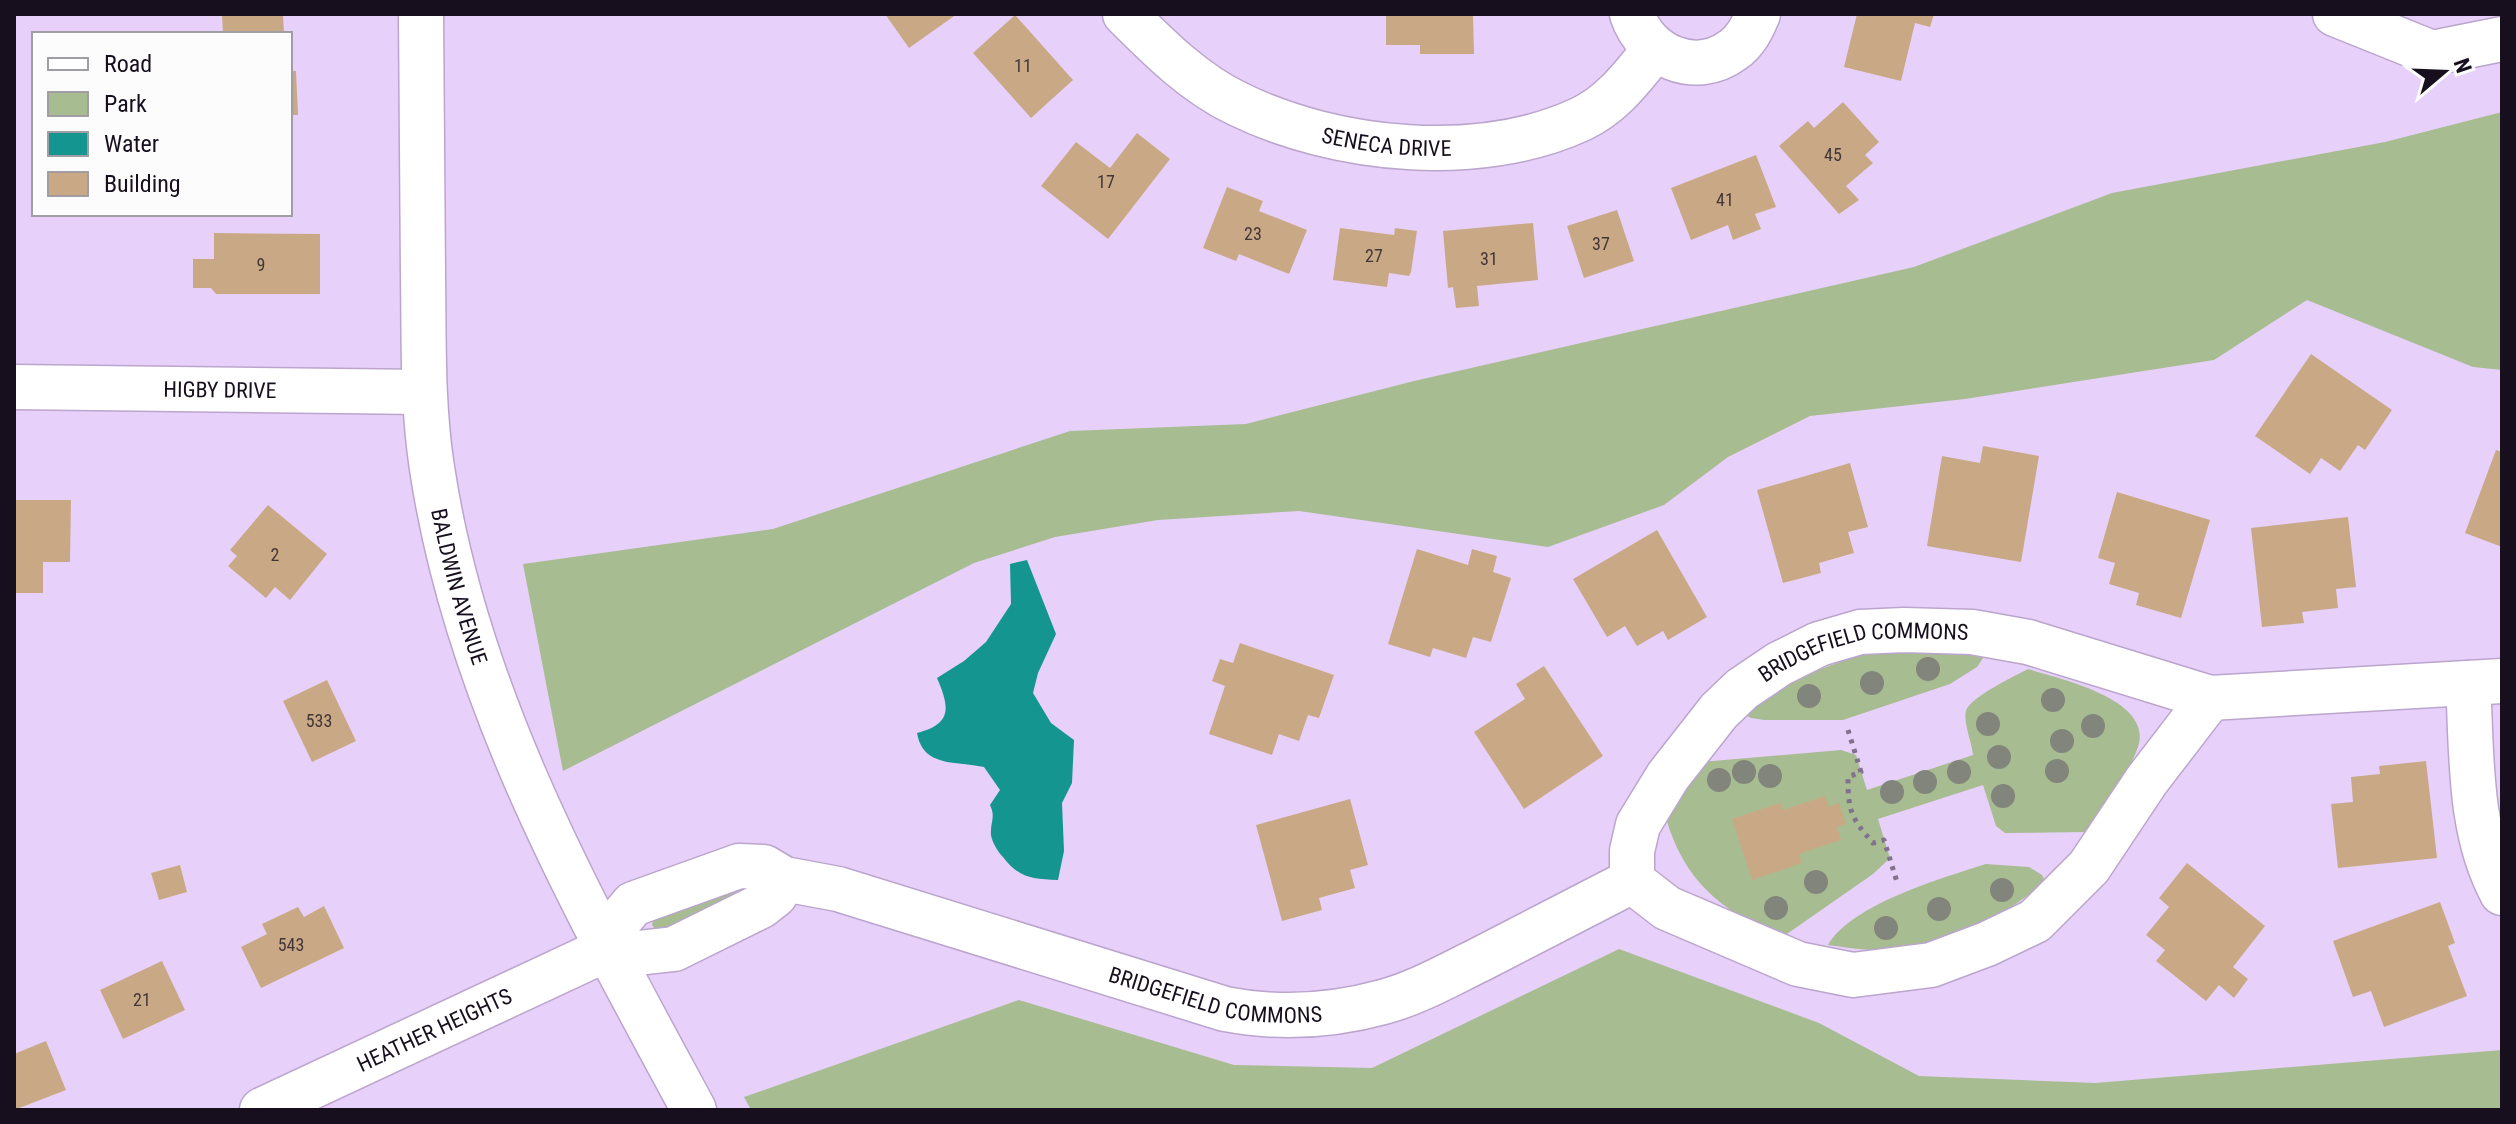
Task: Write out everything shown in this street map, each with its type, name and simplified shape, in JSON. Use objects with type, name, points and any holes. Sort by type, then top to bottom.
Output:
[{"type":"street","name":"BALDWIN AVENUE","points":[[421,14],[424,392],[432,467],[451,569],[500,723],[542,817],[607,949],[694,1110]]},
{"type":"street","name":"SENECA DRIVE","points":[[1125,14],[1171,60],[1237,104],[1300,128],[1388,146],[1456,148],[1529,137],[1582,119],[1621,92],[1643,31],[1675,60],[1693,63],[1715,60],[1734,49],[1750,33],[1758,14]]},
{"type":"street","points":[[2335,14],[2432,53],[2502,39]]},
{"type":"street","name":"HIGBY DRIVE","points":[[14,387],[424,392]]},
{"type":"street","name":"BRIDGEFIELD COMMONS","points":[[607,949],[638,953],[674,949],[761,906],[775,895],[784,879],[838,889],[1225,1009],[1255,1015],[1344,1011],[1424,987],[1632,881],[1632,851],[1638,825],[1697,735],[1742,689],[1779,664],[1819,644],[1860,632],[1972,632],[2028,642],[2210,698],[2485,682]]},
{"type":"street","points":[[2485,682],[2475,806],[2488,868],[2502,893]]},
{"type":"street","points":[[1632,881],[1667,908],[1798,964],[1853,975],[1931,965],[1987,944],[2035,921],[2089,867],[2147,780],[2210,698]]},
{"type":"street","name":"HEATHER HEIGHTS","points":[[262,1110],[607,949]]},
{"type":"path","points":[[1848,730],[1861,772],[1848,777],[1848,805],[1853,820],[1873,843],[1884,840],[1897,882]]},
{"type":"path","points":[[1843,816],[1851,813]]},
{"type":"green space","points":[[2502,112],[2502,370],[2473,367],[2307,300],[2214,360],[1965,399],[1810,416],[1728,457],[1664,505],[1548,547],[1299,511],[1158,520],[1055,537],[974,563],[563,771],[523,564],[773,529],[1070,431],[1246,424],[1414,381],[1914,267],[2112,193],[2385,142]]},
{"type":"green space","points":[[1910,645],[1983,658],[1977,667],[1950,684],[1843,720],[1764,720],[1743,713],[1795,679],[1855,656]]},
{"type":"green space","points":[[2028,669],[2101,694],[2132,716],[2139,730],[2138,747],[2128,770],[2087,832],[2005,833],[1996,826],[1983,785],[1878,819],[1890,858],[1873,874],[1784,936],[1725,906],[1695,877],[1683,860],[1666,818],[1701,762],[1841,750],[1856,755],[1867,790],[1973,755],[1966,721],[1969,705]]},
{"type":"green space","points":[[1986,864],[2029,867],[2042,875],[2045,881],[1990,919],[1948,937],[1883,950],[1828,945],[1840,930],[1877,905],[1923,885]]},
{"type":"green space","points":[[748,888],[750,891],[664,930],[656,930],[652,925],[653,920],[727,891]]},
{"type":"green space","points":[[1619,949],[1819,1023],[1919,1076],[2095,1083],[2502,1050],[2502,1110],[751,1110],[744,1097],[1019,1000],[1234,1065],[1372,1068]]},
{"type":"water","points":[[1027,560],[1056,634],[1038,673],[1033,693],[1051,723],[1074,740],[1072,783],[1062,803],[1064,851],[1058,880],[1033,878],[1021,873],[997,850],[991,835],[993,817],[990,805],[1000,790],[984,767],[934,758],[920,744],[917,733],[942,720],[946,706],[937,678],[986,642],[1011,604],[1010,564]]},
{"type":"building","points":[[222,14],[283,14],[284,32],[223,32]]},
{"type":"building","points":[[885,14],[957,14],[909,48]]},
{"type":"building","points":[[1386,14],[1473,14],[1474,54],[1420,54],[1420,45],[1386,45]]},
{"type":"building","points":[[1857,14],[1934,14],[1930,27],[1915,23],[1901,81],[1844,67]]},
{"type":"building","points":[[1015,15],[1073,80],[1031,118],[973,53]]},
{"type":"building","points":[[292,71],[296,71],[298,115],[292,115]]},
{"type":"building","points":[[1843,102],[1879,142],[1865,155],[1873,163],[1846,186],[1859,200],[1839,214],[1779,146],[1808,121],[1814,128]]},
{"type":"building","points":[[1137,133],[1170,159],[1108,239],[1041,186],[1076,142],[1110,168]]},
{"type":"building","points":[[1756,155],[1776,207],[1755,214],[1761,229],[1733,240],[1728,225],[1691,240],[1671,188]]},
{"type":"building","points":[[1227,187],[1263,201],[1259,211],[1307,230],[1289,274],[1239,254],[1236,261],[1203,248]]},
{"type":"building","points":[[1617,210],[1634,261],[1584,278],[1567,226]]},
{"type":"building","points":[[1533,223],[1538,280],[1477,286],[1479,306],[1456,308],[1453,287],[1448,288],[1443,231]]},
{"type":"building","points":[[1340,228],[1394,235],[1395,228],[1417,231],[1409,276],[1389,273],[1387,287],[1333,280]]},
{"type":"building","points":[[214,233],[320,234],[320,294],[216,294],[211,288],[193,288],[193,259],[214,259]]},
{"type":"building","points":[[2311,354],[2392,410],[2365,450],[2358,445],[2340,471],[2321,458],[2310,474],[2255,436]]},
{"type":"building","points":[[1983,446],[2039,456],[2021,562],[1927,546],[1942,456],[1980,463]]},
{"type":"building","points":[[2496,450],[2502,452],[2502,547],[2465,533]]},
{"type":"building","points":[[1850,463],[1868,527],[1848,532],[1854,553],[1819,563],[1821,573],[1783,583],[1757,490]]},
{"type":"building","points":[[2117,492],[2210,520],[2181,618],[2136,605],[2139,593],[2109,584],[2115,563],[2098,558]]},
{"type":"building","points":[[14,500],[71,500],[70,562],[43,562],[43,593],[14,593]]},
{"type":"building","points":[[268,505],[327,554],[290,600],[275,587],[266,598],[228,566],[237,556],[230,550]]},
{"type":"building","points":[[2348,517],[2356,587],[2336,589],[2338,608],[2302,612],[2304,623],[2262,627],[2251,528]]},
{"type":"building","points":[[1657,530],[1707,617],[1668,640],[1663,631],[1637,646],[1625,626],[1607,637],[1573,579]]},
{"type":"building","points":[[1417,549],[1468,565],[1472,549],[1497,556],[1493,572],[1511,578],[1491,642],[1473,637],[1466,658],[1433,648],[1430,657],[1388,644]]},
{"type":"building","points":[[1240,643],[1334,675],[1319,718],[1308,715],[1299,741],[1279,734],[1272,755],[1209,734],[1225,686],[1212,681],[1220,659],[1233,663]]},
{"type":"building","points":[[1544,666],[1603,756],[1524,809],[1474,732],[1525,699],[1516,684]]},
{"type":"building","points":[[327,680],[356,741],[312,762],[283,701]]},
{"type":"building","points":[[2426,761],[2437,858],[2338,868],[2331,804],[2353,802],[2351,777],[2380,774],[2379,766]]},
{"type":"building","points":[[1825,796],[1829,807],[1839,803],[1846,824],[1837,827],[1841,840],[1799,854],[1802,863],[1752,880],[1732,819],[1780,803],[1783,810]]},
{"type":"building","points":[[1350,799],[1368,865],[1350,870],[1355,888],[1319,898],[1322,910],[1282,921],[1256,825]]},
{"type":"building","points":[[2187,863],[2265,926],[2233,967],[2248,979],[2234,998],[2219,985],[2206,1001],[2156,961],[2165,950],[2146,935],[2169,907],[2159,898]]},
{"type":"building","points":[[180,865],[187,892],[159,900],[151,873]]},
{"type":"building","points":[[2440,902],[2455,943],[2448,946],[2467,996],[2384,1027],[2371,991],[2353,997],[2333,941]]},
{"type":"building","points":[[324,906],[344,948],[261,988],[241,947],[267,934],[262,924],[298,907],[304,917]]},
{"type":"building","points":[[162,961],[185,1010],[123,1039],[100,990]]},
{"type":"building","points":[[46,1041],[66,1090],[14,1110],[14,1054]]}]
